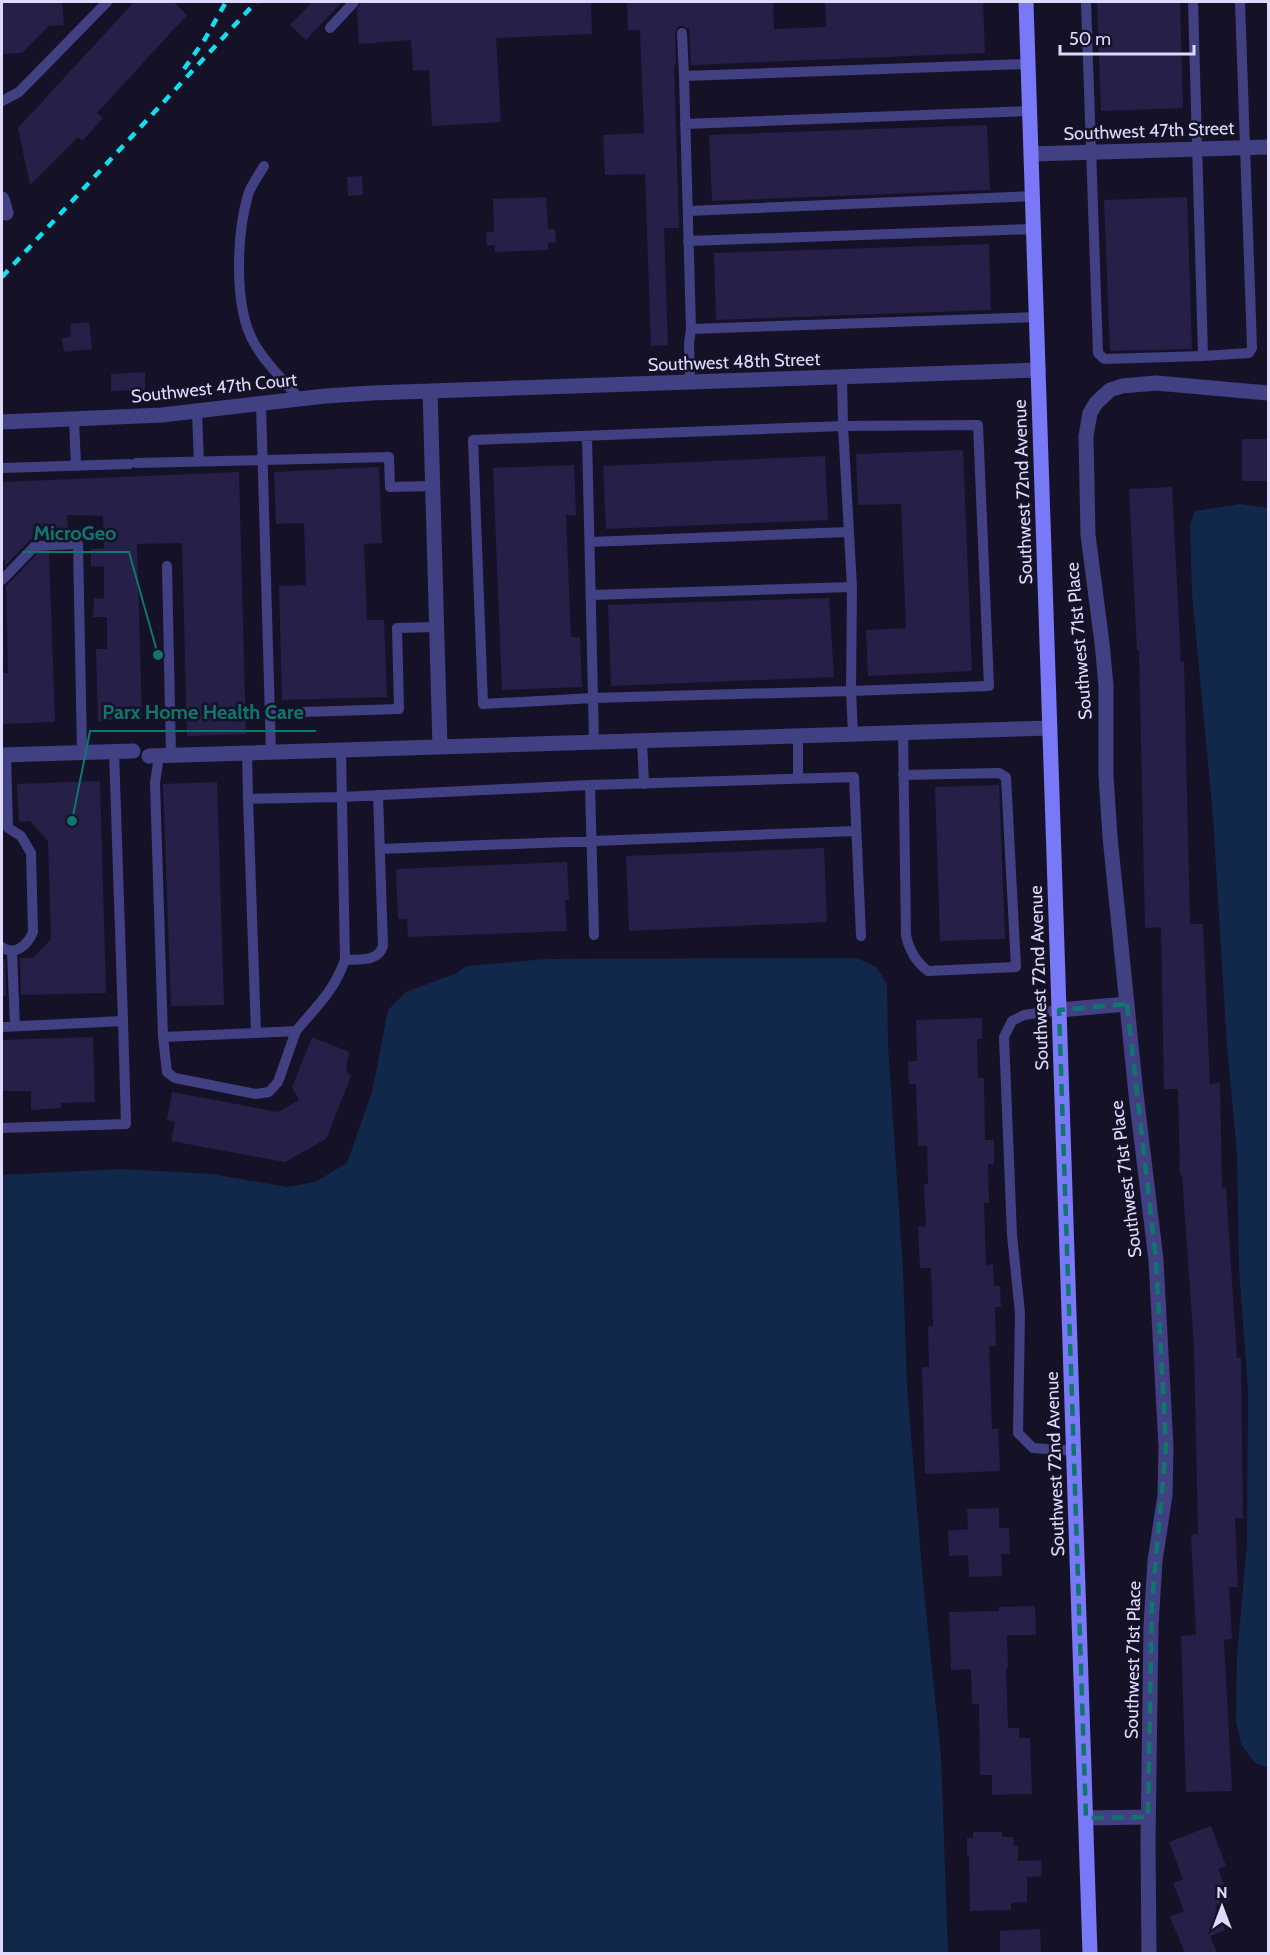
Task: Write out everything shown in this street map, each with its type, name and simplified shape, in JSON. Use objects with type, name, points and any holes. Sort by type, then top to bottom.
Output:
[{"type":"street","name":"Southwest 72nd Avenue","points":[[1026,2],[1090,1953]]},
{"type":"street","name":"Southwest 47th Street","points":[[1032,154],[1269,147]]},
{"type":"street","name":"Southwest 48th Street","points":[[430,391],[1038,370]]},
{"type":"street","name":"Southwest 71st Place","points":[[1149,1953],[1148,1817],[1152,1602],[1155,1561],[1165,1495],[1166,1446],[1156,1268],[1107,809],[1105,666],[1088,535],[1086,436],[1090,413],[1096,403],[1110,390],[1122,386],[1143,383],[1269,393]]},
{"type":"street","name":"Southwest 47th Court","points":[[2,422],[139,417],[300,399],[430,391]]},
{"type":"street","points":[[430,391],[440,747]]},
{"type":"street","points":[[160,756],[1050,728]]},
{"type":"street","points":[[4,755],[134,751]]},
{"type":"street","points":[[1059,1010],[1127,1004]]},
{"type":"street","points":[[1086,1818],[1148,1817]]},
{"type":"lane","points":[[2,101],[19,92],[106,2]]},
{"type":"lane","points":[[330,28],[354,2]]},
{"type":"lane","points":[[1086,2],[1098,353],[1104,358],[1249,353],[1252,348],[1240,2]]},
{"type":"lane","points":[[1193,2],[1203,356]]},
{"type":"lane","points":[[682,33],[691,328],[690,383]]},
{"type":"lane","points":[[684,76],[1028,64]]},
{"type":"lane","points":[[685,124],[1030,111]]},
{"type":"lane","points":[[264,166],[248,193],[238,255],[242,312],[251,338],[271,366],[300,399]]},
{"type":"lane","points":[[688,212],[1033,196]]},
{"type":"lane","points":[[688,242],[1034,229]]},
{"type":"lane","points":[[691,328],[1037,317]]},
{"type":"lane","points":[[842,378],[852,587],[853,734]]},
{"type":"lane","points":[[261,404],[271,753]]},
{"type":"lane","points":[[197,412],[199,462]]},
{"type":"lane","points":[[74,420],[76,466]]},
{"type":"lane","points":[[978,425],[989,686],[593,698],[483,704],[473,440],[587,436],[843,426],[978,425]]},
{"type":"lane","points":[[587,436],[594,742]]},
{"type":"lane","points":[[2,468],[389,457],[390,488],[433,486]]},
{"type":"lane","points":[[590,542],[848,532]]},
{"type":"lane","points":[[2,580],[35,546],[78,544],[81,752]]},
{"type":"lane","points":[[166,566],[160,756],[154,783],[164,1065],[166,1072],[175,1078],[262,1094],[269,1092],[278,1082],[296,1031],[339,979],[345,960],[341,751]]},
{"type":"lane","points":[[591,596],[852,587]]},
{"type":"lane","points":[[270,713],[399,709],[397,628],[437,627]]},
{"type":"lane","points":[[903,732],[903,775],[906,935],[912,954],[928,971],[1016,967],[1006,777],[999,773],[903,775]]},
{"type":"lane","points":[[798,736],[798,779]]},
{"type":"lane","points":[[642,741],[645,784]]},
{"type":"lane","points":[[2,1128],[126,1124],[114,751]]},
{"type":"lane","points":[[247,753],[256,1033]]},
{"type":"lane","points":[[4,755],[5,830],[21,836],[31,853],[33,932],[25,944],[7,949],[15,1026]]},
{"type":"lane","points":[[248,799],[854,777],[861,936]]},
{"type":"lane","points":[[590,785],[594,935]]},
{"type":"lane","points":[[345,960],[375,958],[383,946],[378,795]]},
{"type":"lane","points":[[380,849],[856,831]]},
{"type":"lane","points":[[1059,1010],[1024,1015],[1012,1021],[1004,1037],[1012,1235],[1020,1313],[1018,1433],[1033,1448],[1074,1451]]},
{"type":"lane","points":[[2,1027],[123,1021]]},
{"type":"lane","points":[[163,1037],[296,1031]]},
{"type":"highlighted area","points":[[1127,1004],[1156,1260],[1166,1447],[1152,1602],[1148,1817],[1086,1818],[1059,1010]]},
{"type":"water","points":[[1240,504],[1268,508],[1268,1768],[1254,1762],[1241,1744],[1236,1721],[1237,1656],[1247,1543],[1248,1389],[1239,1268],[1237,1153],[1227,1047],[1213,816],[1192,594],[1190,524],[1195,511]]},
{"type":"water","points":[[857,958],[876,967],[887,984],[888,1046],[903,1271],[907,1387],[923,1582],[941,1756],[948,1953],[2,1953],[2,1175],[122,1169],[212,1174],[287,1187],[315,1182],[347,1163],[372,1092],[388,1010],[406,992],[457,973],[466,966],[547,959]]},
{"type":"building","points":[[2,2],[62,2],[64,25],[49,26],[22,53],[2,54]]},
{"type":"building","points":[[134,2],[174,2],[187,15],[97,113],[103,118],[82,141],[78,137],[30,185],[18,128]]},
{"type":"building","points":[[312,2],[342,2],[306,40],[290,25]]},
{"type":"building","points":[[361,2],[591,2],[592,34],[496,38],[501,122],[432,126],[429,70],[413,71],[411,40],[359,44],[357,10]]},
{"type":"building","points":[[627,2],[773,2],[774,29],[826,27],[825,2],[983,2],[985,53],[691,65],[689,29],[678,27],[675,33],[676,65],[674,65],[679,228],[664,228],[668,345],[651,346],[645,174],[605,175],[603,135],[644,133],[640,30],[628,30]]},
{"type":"building","points":[[1097,2],[1180,2],[1183,108],[1101,111]]},
{"type":"building","points":[[987,125],[990,190],[712,201],[709,135]]},
{"type":"building","points":[[362,176],[363,195],[348,196],[347,177]]},
{"type":"building","points":[[546,197],[548,229],[555,229],[556,243],[548,243],[548,250],[495,252],[495,245],[487,246],[486,232],[494,232],[493,199]]},
{"type":"building","points":[[1187,197],[1192,349],[1110,351],[1104,200]]},
{"type":"building","points":[[989,244],[991,310],[716,320],[714,253]]},
{"type":"building","points":[[89,322],[92,349],[64,352],[62,338],[71,337],[70,324]]},
{"type":"building","points":[[145,372],[145,390],[111,391],[111,374]]},
{"type":"building","points":[[1242,439],[1269,439],[1269,481],[1242,481]]},
{"type":"building","points":[[963,450],[972,671],[868,676],[866,630],[906,628],[901,504],[858,505],[856,454]]},
{"type":"building","points":[[825,456],[828,520],[606,529],[603,466]]},
{"type":"building","points":[[574,465],[576,515],[566,515],[571,637],[580,637],[582,687],[502,690],[493,468]]},
{"type":"building","points":[[379,467],[382,543],[364,544],[367,620],[384,620],[387,697],[282,700],[279,586],[306,585],[304,523],[276,524],[274,472]]},
{"type":"building","points":[[239,472],[246,734],[187,736],[182,543],[137,544],[142,718],[98,721],[96,649],[107,649],[107,617],[93,617],[94,598],[104,599],[104,567],[91,566],[91,549],[104,548],[103,516],[67,515],[68,535],[49,535],[49,538],[30,540],[5,566],[5,559],[2,563],[2,482]]},
{"type":"building","points":[[1172,487],[1181,662],[1184,662],[1190,924],[1203,924],[1210,1084],[1220,1083],[1222,1188],[1226,1188],[1237,1358],[1241,1358],[1243,1518],[1235,1518],[1238,1587],[1229,1587],[1232,1639],[1224,1640],[1232,1791],[1186,1792],[1181,1636],[1196,1635],[1191,1535],[1198,1534],[1194,1346],[1182,1175],[1180,1175],[1178,1089],[1164,1089],[1161,927],[1145,928],[1139,650],[1137,650],[1129,489]]},
{"type":"building","points":[[38,553],[49,553],[55,722],[2,724],[2,673],[8,673],[6,586]]},
{"type":"building","points":[[829,598],[834,677],[611,686],[608,605]]},
{"type":"building","points":[[100,781],[106,993],[21,995],[20,958],[33,958],[51,939],[48,841],[30,821],[19,822],[17,784]]},
{"type":"building","points":[[217,782],[224,1005],[171,1006],[163,784]]},
{"type":"building","points":[[999,785],[1005,939],[940,941],[935,787]]},
{"type":"building","points":[[824,848],[827,922],[629,931],[626,856]]},
{"type":"building","points":[[567,862],[569,900],[565,900],[567,931],[408,937],[407,919],[398,919],[396,869]]},
{"type":"building","points":[[2,959],[5,959],[6,996],[2,996]]},
{"type":"building","points":[[982,1018],[982,1039],[977,1039],[978,1078],[984,1078],[985,1140],[994,1140],[994,1164],[988,1164],[989,1203],[984,1203],[986,1265],[993,1264],[994,1286],[1000,1286],[1001,1307],[995,1307],[996,1346],[989,1346],[992,1429],[998,1429],[1000,1471],[925,1474],[922,1367],[929,1367],[928,1326],[933,1326],[931,1268],[920,1268],[918,1227],[926,1226],[924,1184],[928,1184],[927,1146],[918,1146],[916,1084],[909,1084],[908,1061],[917,1061],[916,1020]]},
{"type":"building","points":[[93,1037],[95,1102],[61,1103],[61,1108],[31,1110],[31,1091],[2,1091],[2,1040]]},
{"type":"building","points":[[312,1037],[349,1052],[346,1070],[351,1076],[326,1139],[285,1162],[171,1141],[175,1122],[167,1120],[172,1092],[278,1112],[299,1100],[292,1087]]},
{"type":"building","points":[[999,1508],[999,1528],[1009,1528],[1010,1554],[1001,1554],[1002,1576],[969,1577],[968,1555],[949,1556],[948,1531],[968,1529],[967,1509]]},
{"type":"building","points":[[1035,1606],[1036,1635],[1007,1635],[1008,1668],[1006,1668],[1008,1728],[1019,1728],[1019,1738],[1030,1738],[1032,1794],[992,1795],[992,1775],[980,1775],[979,1704],[972,1704],[971,1669],[951,1670],[949,1612],[999,1611],[999,1607]]},
{"type":"building","points":[[1211,1826],[1226,1866],[1218,1869],[1230,1900],[1215,1906],[1225,1930],[1210,1936],[1217,1953],[1185,1953],[1170,1917],[1184,1911],[1173,1883],[1183,1879],[1169,1842]]},
{"type":"building","points":[[973,1832],[1002,1832],[1002,1837],[1013,1837],[1014,1846],[1018,1846],[1018,1861],[1041,1860],[1042,1876],[1027,1877],[1027,1902],[1011,1903],[1011,1910],[970,1911],[967,1838],[973,1838]]},
{"type":"building","points":[[1040,1929],[1041,1953],[1000,1953],[1000,1931]]},
{"type":"railway","points":[[184,69],[205,39],[226,2]]},
{"type":"railway","points":[[2,277],[256,2]]},
{"type":"place","name":"MicroGeo","points":[[158,655]]},
{"type":"place","name":"Parx Home Health Care","points":[[72,821]]}]
